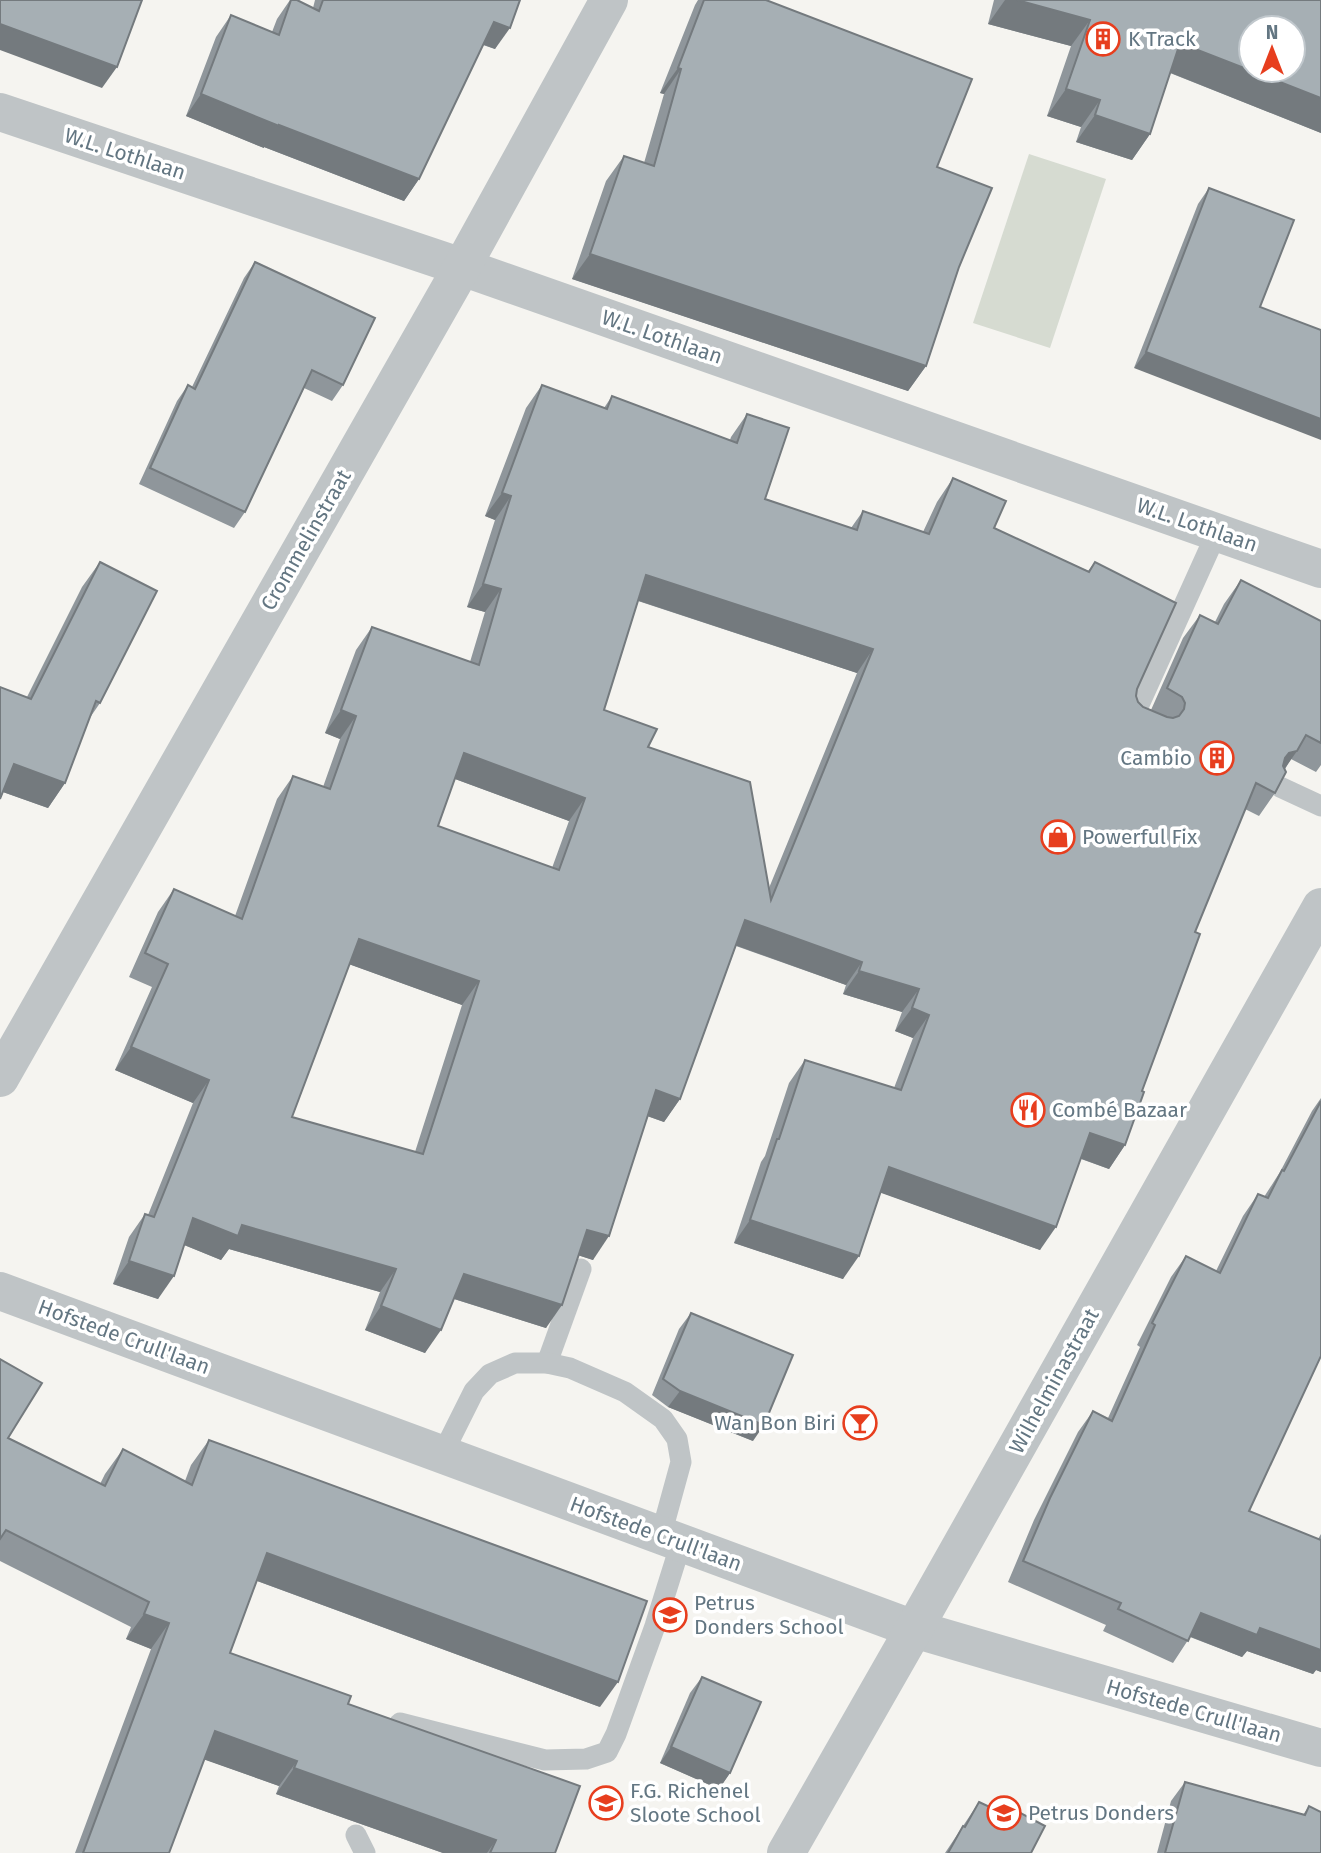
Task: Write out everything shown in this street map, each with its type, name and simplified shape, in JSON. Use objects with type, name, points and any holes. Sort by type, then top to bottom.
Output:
[{"type":"street","name":"Crommelinstraat","points":[[0,1078],[462,267],[609,0]]},
{"type":"street","name":"W.L. Lothlaan","points":[[0,112],[462,267],[1321,569]]},
{"type":"street","name":"Wilhelminastraat","points":[[786,1853],[1321,907]]},
{"type":"street","name":"Hofstede Crull'laan","points":[[0,1291],[914,1629],[1321,1748]]},
{"type":"lane","points":[[1156,728],[1133,718],[1217,532]]},
{"type":"lane","points":[[1280,787],[1321,806]]},
{"type":"lane","points":[[547,1363],[581,1269]]},
{"type":"lane","points":[[400,1723],[545,1760],[586,1759],[607,1752],[655,1626],[671,1539],[681,1462],[677,1439],[663,1419],[625,1392],[570,1368],[547,1363],[515,1363],[491,1374],[474,1391],[442,1455]]},
{"type":"shaded area","points":[[1029,154],[1106,179],[1050,348],[973,323]]},
{"type":"building","points":[[0,0],[142,0],[117,67],[0,24]]},
{"type":"building","points":[[291,0],[297,0],[319,11],[323,0],[520,0],[510,28],[494,22],[419,179],[201,94],[231,15],[279,35]]},
{"type":"building","points":[[704,0],[766,0],[972,79],[937,167],[992,188],[959,267],[926,366],[590,254],[624,156],[654,166],[681,69],[678,68]]},
{"type":"building","points":[[1017,0],[1321,0],[1321,98],[1285,84],[1307,84],[1307,14],[1237,14],[1237,65],[1180,43],[1150,134],[1095,115],[1100,100],[1066,89],[1090,20]]},
{"type":"building","points":[[1209,188],[1294,220],[1260,307],[1321,330],[1321,419],[1146,352]]},
{"type":"building","points":[[255,262],[375,318],[343,385],[312,370],[245,512],[150,468],[188,385],[195,389]]},
{"type":"building","points":[[542,385],[607,409],[612,396],[737,443],[747,414],[789,428],[765,499],[857,530],[863,511],[929,534],[953,478],[1006,501],[994,528],[1089,572],[1095,562],[1176,603],[1136,696],[1143,707],[1173,718],[1179,716],[1185,703],[1182,697],[1167,688],[1200,615],[1218,624],[1241,580],[1321,621],[1321,743],[1306,735],[1297,751],[1289,753],[1283,766],[1286,772],[1275,793],[1256,783],[1195,932],[1200,934],[1125,1145],[1090,1133],[1056,1227],[889,1167],[859,1256],[750,1220],[805,1060],[901,1090],[929,1015],[912,1008],[919,989],[859,971],[862,962],[745,920],[680,1099],[656,1090],[609,1236],[587,1230],[562,1305],[464,1274],[441,1330],[381,1306],[396,1269],[242,1225],[238,1236],[193,1218],[174,1276],[129,1261],[145,1214],[154,1217],[209,1080],[131,1047],[168,964],[145,953],[174,889],[242,919],[293,776],[330,789],[356,716],[341,710],[372,627],[479,665],[501,589],[483,584],[511,496],[502,493]],"holes":[[[646,575],[873,649],[771,900],[750,782],[648,747],[657,729],[604,710]],[[464,753],[585,798],[559,870],[438,826]],[[359,939],[479,981],[423,1154],[292,1117]]]},
{"type":"building","points":[[100,562],[157,591],[100,703],[96,701],[65,783],[14,764],[0,799],[0,687],[31,699]]},
{"type":"building","points":[[1321,1101],[1321,1356],[1249,1511],[1321,1540],[1321,1650],[1260,1628],[1257,1635],[1201,1613],[1188,1641],[1118,1609],[1121,1603],[1023,1561],[1050,1498],[1093,1411],[1112,1421],[1155,1325],[1152,1323],[1186,1256],[1220,1273],[1258,1194],[1268,1198]]},
{"type":"building","points":[[691,1313],[793,1355],[764,1425],[680,1391],[663,1379]]},
{"type":"building","points":[[0,1359],[42,1383],[8,1438],[105,1486],[123,1449],[192,1485],[209,1440],[647,1601],[618,1682],[267,1553],[230,1653],[351,1696],[348,1704],[580,1786],[555,1853],[490,1853],[496,1840],[294,1768],[297,1761],[215,1731],[169,1853],[83,1853],[169,1623],[144,1614],[149,1602],[6,1530],[0,1539]]},
{"type":"building","points":[[702,1677],[761,1702],[730,1773],[671,1747]]},
{"type":"building","points":[[1185,1782],[1305,1815],[1309,1806],[1321,1812],[1321,1853],[1165,1853]]},
{"type":"building","points":[[979,1802],[996,1810],[1000,1802],[1045,1826],[1031,1853],[948,1853]]},
{"type":"place","name":"K Track","points":[[1103,39]]},
{"type":"place","name":"Cambio","points":[[1217,758]]},
{"type":"place","name":"Powerful Fix","points":[[1058,837]]},
{"type":"place","name":"Combé Bazaar","points":[[1028,1110]]},
{"type":"place","name":"Wan Bon Biri","points":[[860,1423]]},
{"type":"place","name":"Petrus Donders School","points":[[670,1615]]},
{"type":"place","name":"F.G. Richenel Sloote School","points":[[606,1803]]},
{"type":"place","name":"Petrus Donders","points":[[1004,1813]]}]
